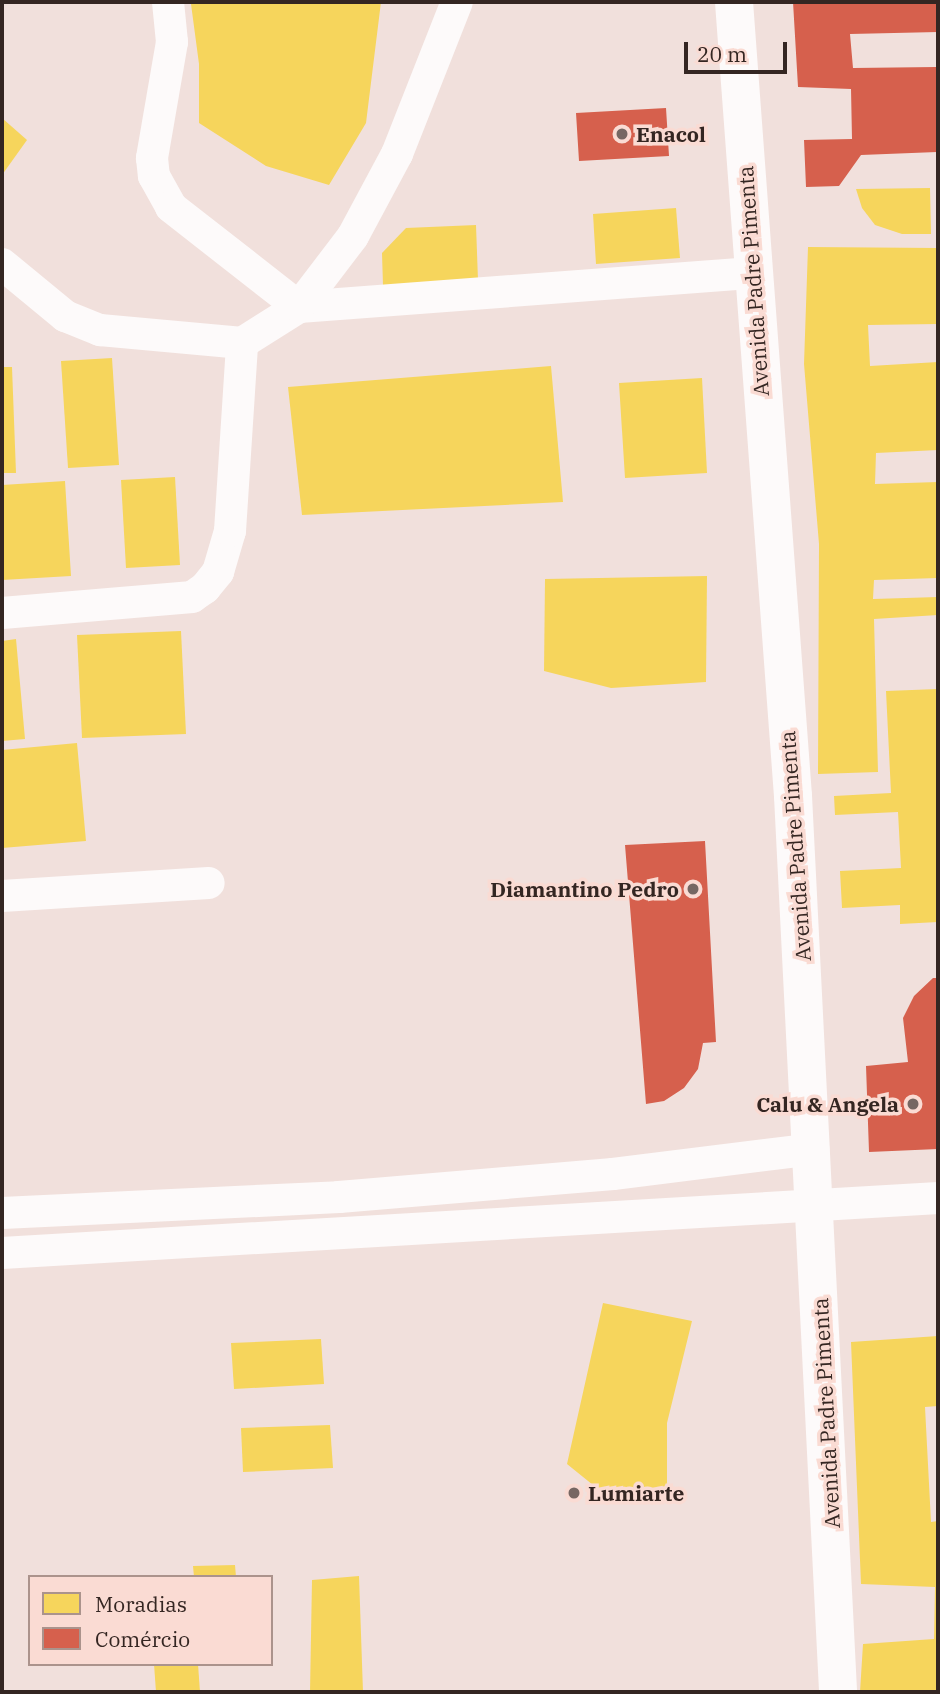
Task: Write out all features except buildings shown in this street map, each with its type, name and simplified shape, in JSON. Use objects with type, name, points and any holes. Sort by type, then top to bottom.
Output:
[{"type":"main road","name":"Avenida Padre Pimenta","points":[[734,2],[793,796],[817,1203],[838,1692]]},
{"type":"street","points":[[168,2],[172,42],[152,158],[153,176],[171,207],[299,307],[753,273]]},
{"type":"street","points":[[2,264],[65,316],[100,330],[242,343],[299,307],[353,236],[397,154],[457,2]]},
{"type":"street","points":[[2,613],[192,597],[205,588],[218,572],[230,531],[242,343]]},
{"type":"street","points":[[2,895],[209,883]]},
{"type":"street","points":[[2,1213],[339,1197],[612,1174],[813,1149]]},
{"type":"street","points":[[2,1253],[599,1221],[817,1203],[938,1198]]},
{"type":"place","name":"Enacol","points":[[622,134]]},
{"type":"place","name":"Diamantino Pedro","points":[[693,889]]},
{"type":"place","name":"Calu & Angela","points":[[913,1104]]},
{"type":"place","name":"Lumiarte","points":[[574,1493]]}]
